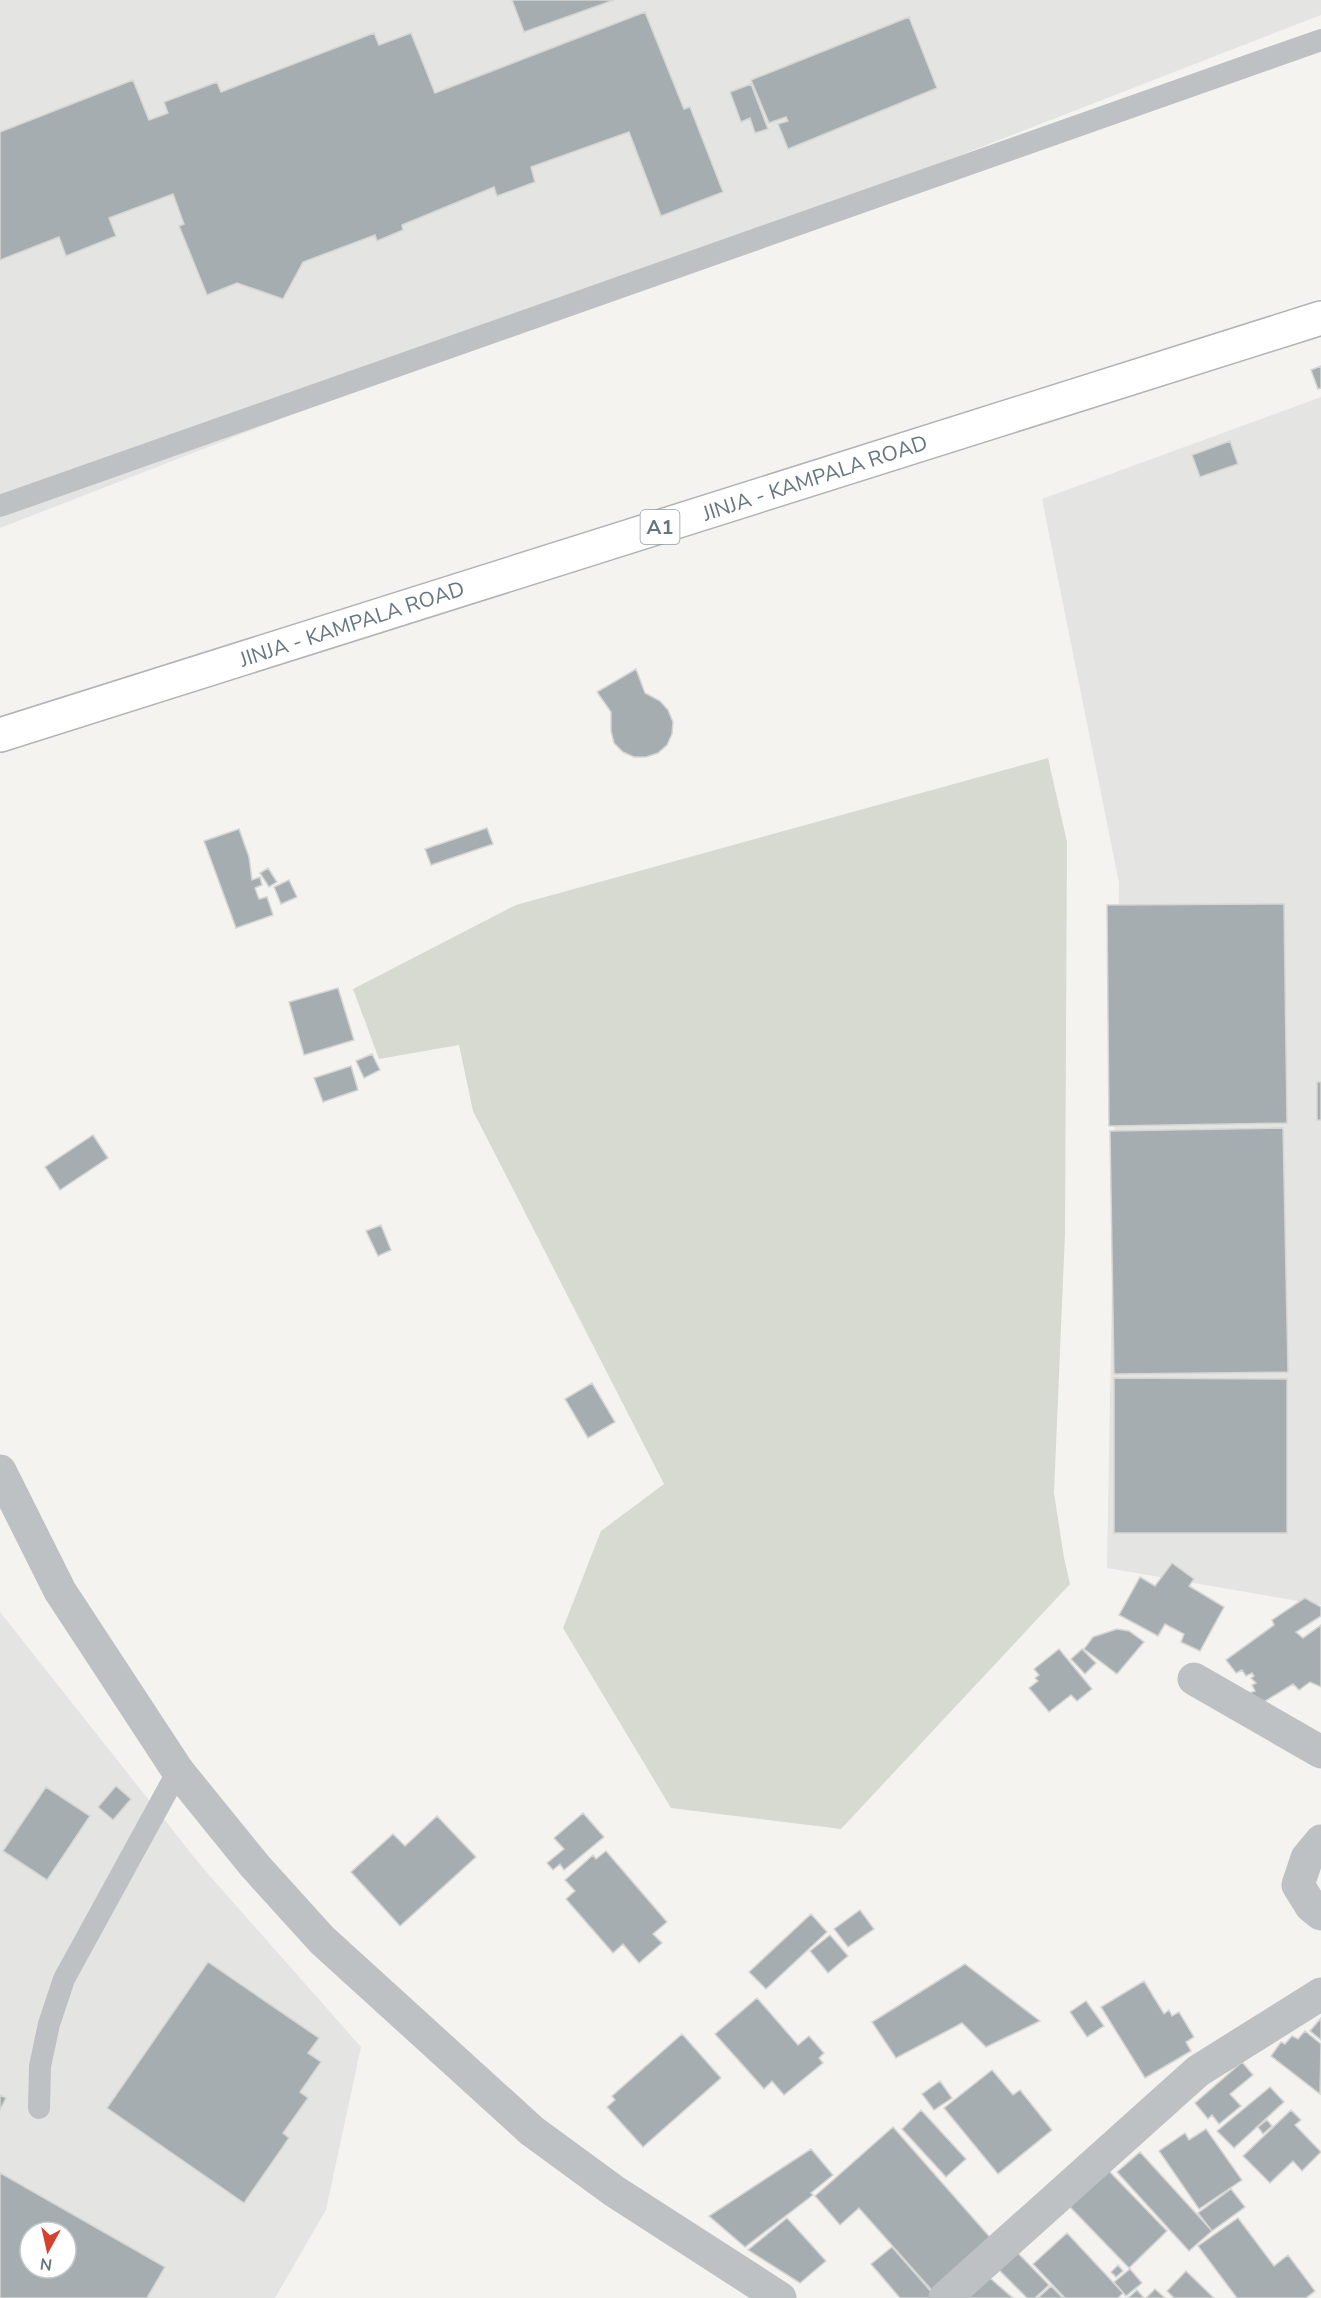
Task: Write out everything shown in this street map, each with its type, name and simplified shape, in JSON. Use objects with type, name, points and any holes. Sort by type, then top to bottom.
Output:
[{"type":"highway","name":"JINJA - KAMPALA ROAD","points":[[1,735],[1321,318]]},
{"type":"street","points":[[0,1471],[60,1591],[178,1772],[255,1866],[322,1940],[516,2117],[614,2191],[780,2298]]},
{"type":"street","points":[[1194,1679],[1321,1752]]},
{"type":"street","points":[[1321,1841],[1306,1858],[1298,1885],[1311,1906],[1321,1914]]},
{"type":"street","points":[[945,2298],[1198,2071],[1321,1994]]},
{"type":"lane","points":[[0,506],[1321,40]]},
{"type":"lane","points":[[39,2108],[40,2066],[49,2024],[64,1979],[178,1772]]},
{"type":"shaded area","points":[[0,0],[1321,0],[1321,15],[0,528]]},
{"type":"shaded area","points":[[1321,397],[1321,1605],[1107,1568],[1119,883],[1042,499]]},
{"type":"shaded area","points":[[1048,758],[1067,842],[1065,1233],[1054,1493],[1070,1584],[841,1829],[671,1808],[563,1628],[601,1531],[664,1484],[473,1111],[459,1045],[379,1059],[353,989],[516,905]]},
{"type":"shaded area","points":[[0,1612],[202,1867],[361,2047],[326,2210],[275,2298],[0,2298]]},
{"type":"building","points":[[512,0],[614,0],[524,32]]},
{"type":"building","points":[[645,12],[684,109],[690,107],[723,192],[661,216],[629,132],[531,167],[535,182],[497,196],[494,187],[402,225],[403,230],[377,241],[375,235],[303,262],[283,299],[237,283],[207,295],[179,226],[184,224],[173,194],[109,218],[116,236],[66,256],[59,237],[0,260],[0,132],[133,80],[149,120],[168,113],[164,102],[217,82],[221,92],[374,33],[379,45],[411,33],[435,93]]},
{"type":"building","points":[[909,17],[937,88],[788,149],[778,124],[788,121],[786,117],[769,123],[751,80]]},
{"type":"building","points":[[751,84],[768,129],[755,133],[750,118],[741,122],[730,92]]},
{"type":"building","points":[[1321,366],[1321,388],[1318,389],[1311,370]]},
{"type":"building","points":[[1230,441],[1238,464],[1200,477],[1192,455]]},
{"type":"building","points":[[636,669],[645,693],[660,701],[668,710],[673,722],[672,734],[667,745],[658,753],[646,757],[634,757],[623,752],[614,743],[611,731],[611,712],[597,692]]},
{"type":"building","points":[[487,828],[493,844],[431,865],[425,849]]},
{"type":"building","points":[[239,829],[249,857],[252,880],[260,877],[262,885],[255,888],[259,899],[267,897],[273,915],[236,928],[204,841]]},
{"type":"building","points":[[268,868],[277,882],[269,887],[260,873]]},
{"type":"building","points":[[289,880],[297,897],[281,904],[274,887]]},
{"type":"building","points":[[1284,904],[1287,1123],[1109,1126],[1107,905]]},
{"type":"building","points":[[338,988],[354,1040],[304,1055],[289,1002]]},
{"type":"building","points":[[372,1054],[380,1070],[364,1078],[356,1061]]},
{"type":"building","points":[[351,1066],[358,1090],[323,1102],[314,1078]]},
{"type":"building","points":[[1317,1082],[1321,1082],[1321,1120],[1317,1120]]},
{"type":"building","points":[[1283,1128],[1288,1372],[1114,1374],[1110,1131]]},
{"type":"building","points":[[93,1135],[108,1158],[60,1190],[45,1167]]},
{"type":"building","points":[[381,1225],[391,1250],[378,1256],[366,1231]]},
{"type":"building","points":[[1114,1378],[1287,1379],[1287,1533],[1114,1533]]},
{"type":"building","points":[[592,1383],[615,1422],[588,1438],[565,1399]]},
{"type":"building","points":[[1172,1563],[1194,1579],[1189,1586],[1224,1607],[1200,1651],[1181,1642],[1184,1634],[1165,1624],[1158,1636],[1119,1615],[1140,1577],[1155,1586]]},
{"type":"building","points":[[1305,1598],[1321,1607],[1321,1616],[1296,1632],[1303,1638],[1321,1625],[1321,1687],[1310,1682],[1299,1690],[1293,1684],[1259,1705],[1249,1693],[1255,1691],[1252,1685],[1256,1683],[1251,1678],[1254,1676],[1252,1673],[1246,1676],[1242,1670],[1236,1673],[1226,1660],[1274,1625],[1272,1620]]},
{"type":"building","points":[[1117,1629],[1129,1631],[1144,1642],[1117,1674],[1084,1649],[1093,1637]]},
{"type":"building","points":[[1059,1649],[1092,1689],[1077,1701],[1071,1695],[1049,1712],[1029,1688],[1038,1681],[1035,1678],[1039,1675],[1034,1669]]},
{"type":"building","points":[[1082,1649],[1096,1663],[1085,1674],[1071,1659]]},
{"type":"building","points":[[116,1786],[131,1799],[113,1820],[98,1807]]},
{"type":"building","points":[[46,1787],[90,1816],[47,1880],[3,1851]]},
{"type":"building","points":[[583,1813],[604,1837],[564,1870],[560,1864],[553,1870],[547,1863],[564,1849],[554,1838]]},
{"type":"building","points":[[437,1816],[476,1857],[400,1926],[351,1872],[393,1834],[405,1846]]},
{"type":"building","points":[[606,1851],[667,1922],[653,1934],[662,1943],[639,1963],[623,1944],[613,1953],[566,1899],[575,1891],[565,1880],[593,1855],[596,1859]]},
{"type":"building","points":[[860,1910],[874,1929],[848,1947],[834,1929]]},
{"type":"building","points":[[811,1914],[827,1932],[766,1989],[749,1972]]},
{"type":"building","points":[[830,1935],[848,1956],[828,1973],[810,1951]]},
{"type":"building","points":[[208,1962],[319,2038],[308,2053],[321,2062],[300,2092],[308,2098],[283,2133],[289,2138],[244,2203],[107,2108]]},
{"type":"building","points":[[965,1964],[1040,2021],[986,2047],[962,2023],[896,2058],[872,2022]]},
{"type":"building","points":[[1144,1981],[1164,2014],[1169,2010],[1172,2016],[1179,2012],[1194,2037],[1186,2042],[1191,2051],[1145,2078],[1101,2007]]},
{"type":"building","points":[[757,1998],[798,2045],[809,2036],[824,2053],[819,2058],[823,2063],[784,2095],[772,2081],[764,2089],[715,2034]]},
{"type":"building","points":[[1086,2001],[1104,2026],[1087,2037],[1070,2012]]},
{"type":"building","points":[[1321,2018],[1321,2040],[1310,2031]]},
{"type":"building","points":[[1305,2031],[1321,2044],[1320,2094],[1271,2056],[1281,2042],[1285,2044],[1292,2036],[1298,2039]]},
{"type":"building","points":[[682,2034],[721,2078],[643,2147],[607,2107],[615,2100],[612,2096]]},
{"type":"building","points":[[1242,2062],[1253,2075],[1230,2094],[1241,2106],[1219,2124],[1212,2115],[1208,2119],[1195,2103]]},
{"type":"building","points":[[992,2070],[1013,2095],[1020,2090],[1052,2130],[998,2174],[944,2108]]},
{"type":"building","points":[[940,2081],[952,2098],[934,2110],[922,2094]]},
{"type":"building","points":[[1270,2087],[1284,2102],[1234,2148],[1217,2131]]},
{"type":"building","points":[[0,2095],[6,2098],[0,2110]]},
{"type":"building","points":[[921,2110],[966,2159],[946,2177],[902,2129]]},
{"type":"building","points":[[1291,2110],[1301,2120],[1295,2125],[1321,2152],[1302,2171],[1293,2161],[1270,2183],[1243,2156]]},
{"type":"building","points":[[1267,2120],[1272,2126],[1263,2134],[1258,2127]]},
{"type":"building","points":[[893,2127],[995,2243],[936,2295],[859,2208],[840,2225],[815,2196]]},
{"type":"building","points":[[1206,2129],[1242,2180],[1199,2209],[1159,2151],[1185,2133],[1189,2140]]},
{"type":"building","points":[[811,2149],[833,2175],[811,2193],[813,2195],[745,2247],[709,2216]]},
{"type":"building","points":[[1140,2152],[1212,2231],[1189,2251],[1117,2172]]},
{"type":"building","points":[[1108,2170],[1167,2231],[1129,2268],[1070,2207]]},
{"type":"building","points":[[0,2173],[165,2267],[147,2298],[0,2298]]},
{"type":"building","points":[[1231,2189],[1245,2207],[1212,2231],[1198,2213]]},
{"type":"building","points":[[787,2218],[826,2261],[800,2283],[748,2250]]},
{"type":"building","points":[[1238,2218],[1274,2266],[1288,2255],[1315,2291],[1306,2298],[1237,2298],[1198,2246]]},
{"type":"building","points":[[1067,2233],[1123,2293],[1118,2298],[1065,2298],[1033,2264]]},
{"type":"building","points":[[892,2247],[934,2295],[930,2298],[900,2298],[871,2264]]},
{"type":"building","points":[[1013,2248],[1049,2285],[1035,2298],[1027,2298],[995,2266]]},
{"type":"building","points":[[1118,2265],[1123,2271],[1116,2277],[1111,2272]]},
{"type":"building","points":[[1130,2269],[1142,2283],[1126,2296],[1114,2282]]},
{"type":"building","points":[[1186,2271],[1214,2298],[1174,2298],[1167,2291]]},
{"type":"building","points":[[983,2272],[1013,2298],[960,2298]]},
{"type":"building","points":[[1051,2286],[1063,2298],[1038,2298]]},
{"type":"building","points":[[1155,2289],[1165,2298],[1146,2298]]},
{"type":"building","points":[[1137,2290],[1144,2298],[1128,2298]]}]
